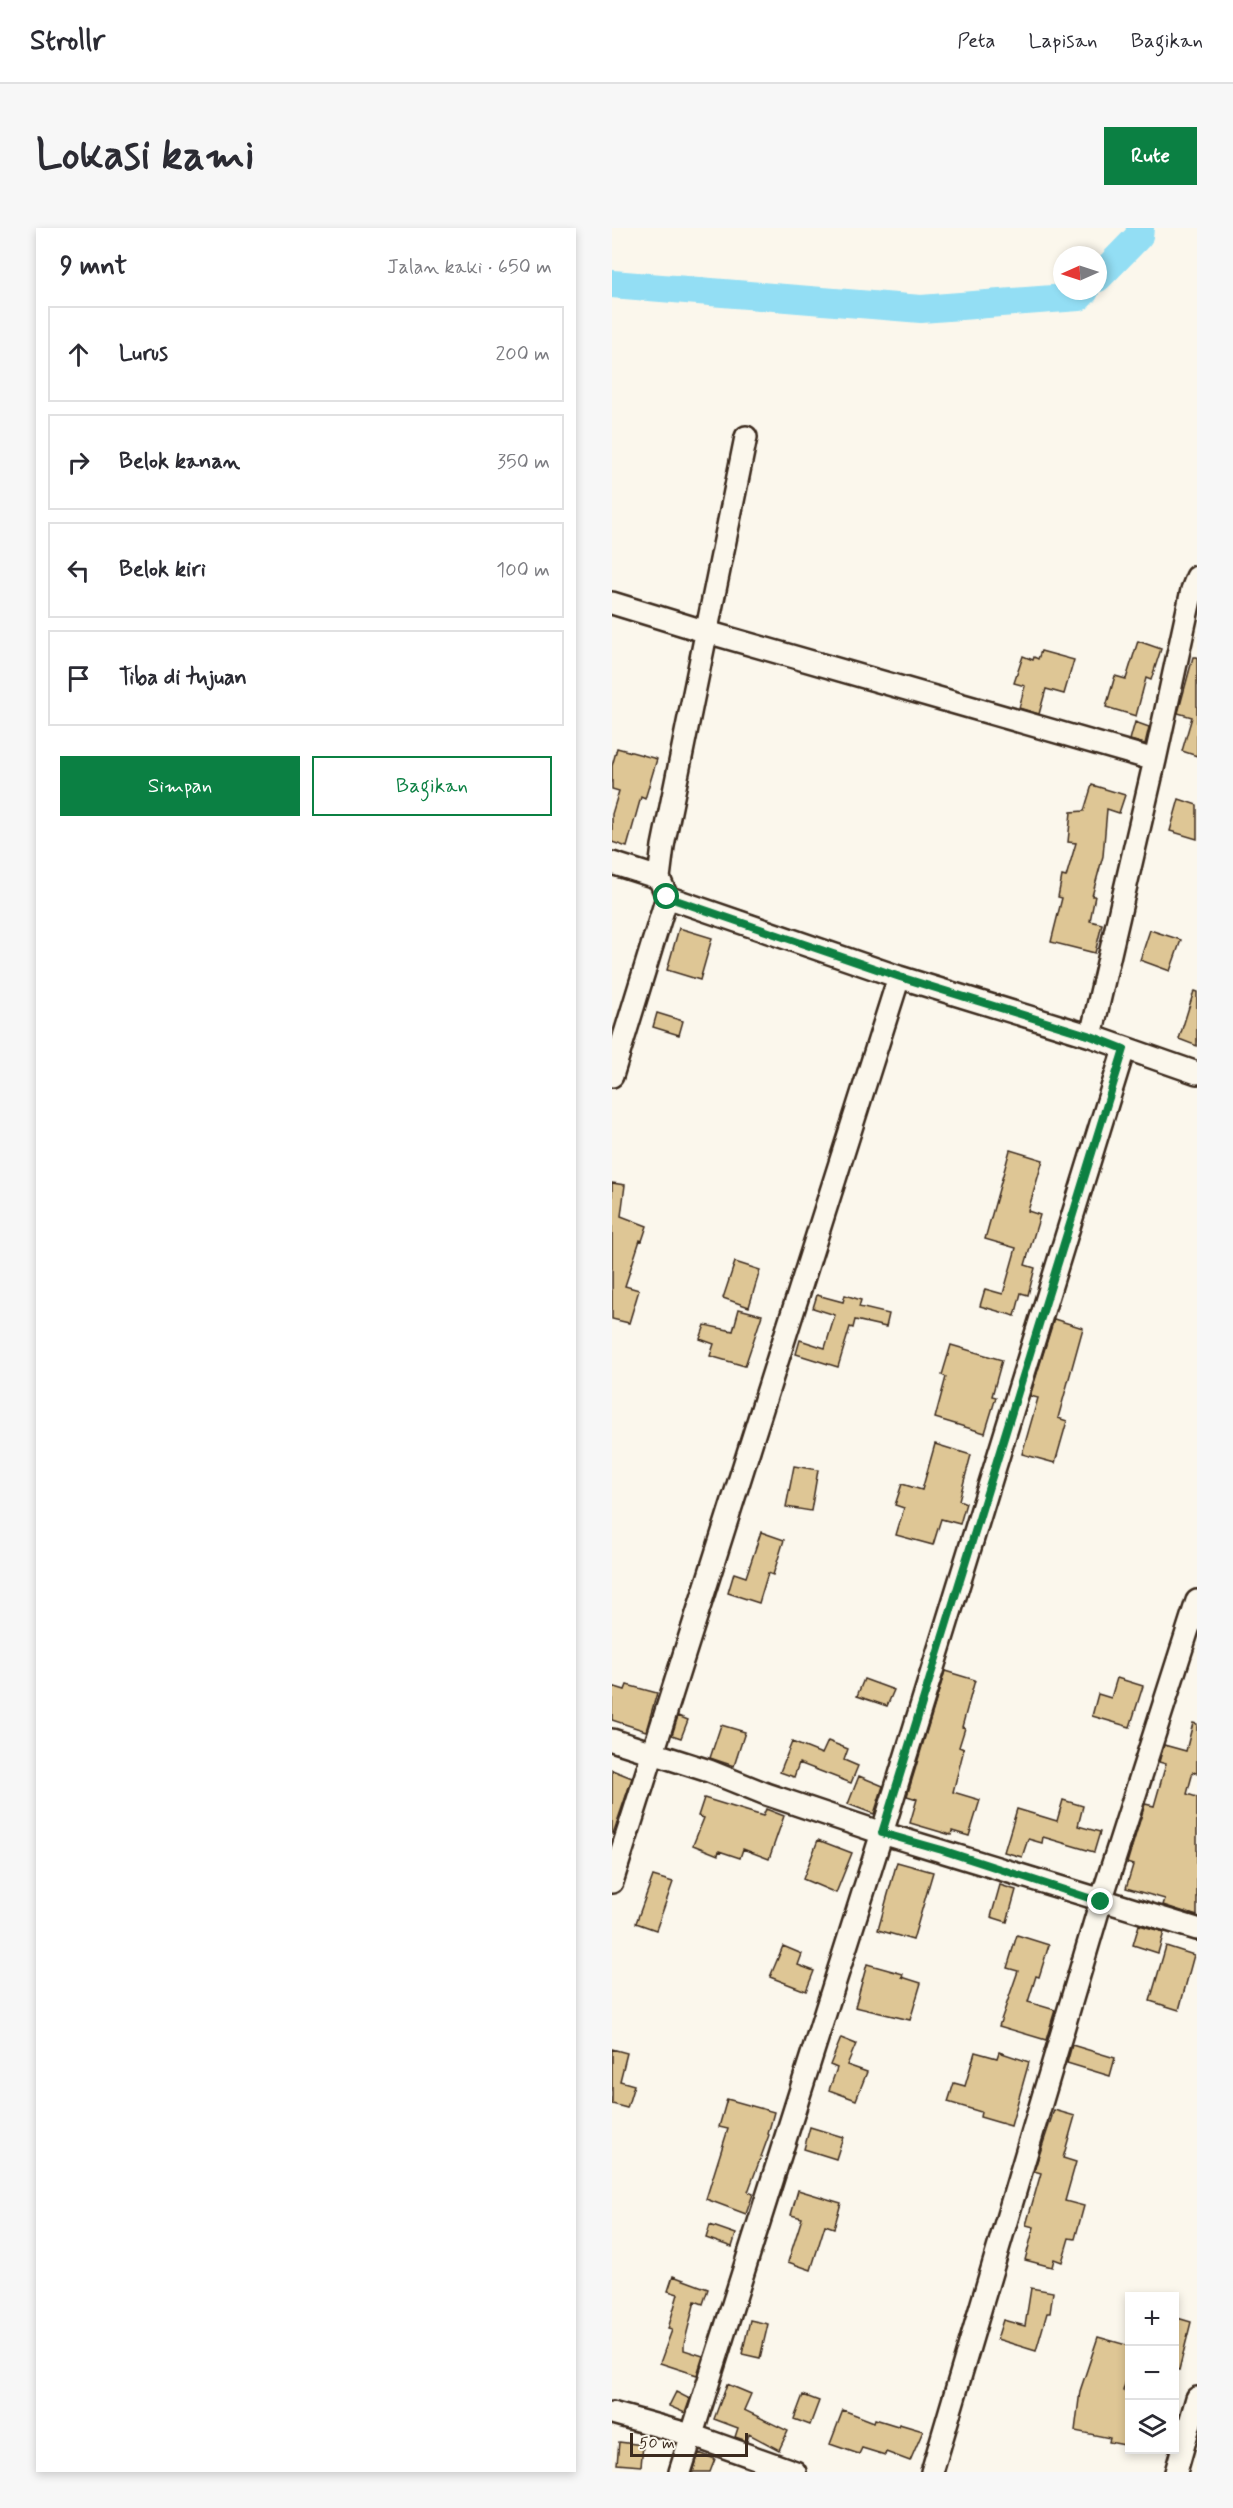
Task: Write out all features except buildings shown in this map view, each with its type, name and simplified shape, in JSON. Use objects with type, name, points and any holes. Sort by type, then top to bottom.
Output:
[{"type":"street","points":[[612,1076],[663,888],[663,846],[746,437]]},
{"type":"street","points":[[1091,1036],[1192,590],[1197,577]]},
{"type":"street","points":[[612,603],[1155,760]]},
{"type":"street","points":[[612,863],[663,888],[900,977],[1091,1036],[1197,1073]]},
{"type":"street","points":[[612,1882],[900,977]]},
{"type":"street","points":[[680,2472],[882,1833],[1124,1049]]},
{"type":"street","points":[[932,2472],[1101,1902],[1197,1601]]},
{"type":"street","points":[[612,1740],[709,1771],[766,1794],[882,1833],[963,1856],[1101,1902],[1197,1929]]},
{"type":"street","points":[[1176,2472],[1190,2453],[1197,2398]]},
{"type":"street","points":[[612,2413],[691,2435],[795,2472]]},
{"type":"waterway","points":[[1107,269],[1139,236],[1140,228]]},
{"type":"waterway","points":[[612,284],[921,309],[1053,299]]},
{"type":"route","points":[[667,897],[900,977],[1091,1036],[1124,1049],[882,1833],[993,1866],[1101,1902]]}]
